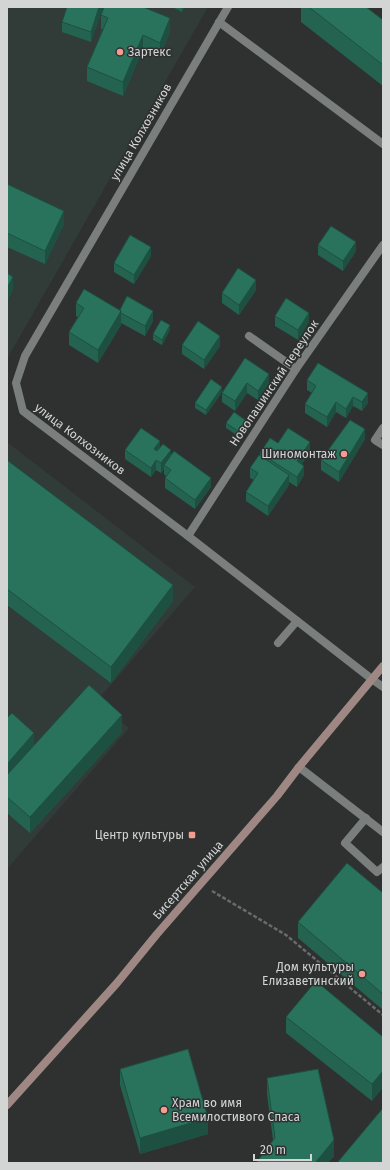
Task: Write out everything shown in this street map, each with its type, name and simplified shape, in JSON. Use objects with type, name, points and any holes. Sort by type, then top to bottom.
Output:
[{"type":"main road","name":"Бисертская улица","points":[[7,1105],[117,984],[200,884],[277,796],[299,767],[373,680],[383,666]]},
{"type":"street","name":"улица Колхозников","points":[[228,7],[25,356],[16,383],[22,410],[383,687]]},
{"type":"street","points":[[219,22],[383,144]]},
{"type":"street","name":"Новопашинский переулок","points":[[188,536],[296,370],[383,245]]},
{"type":"street","points":[[249,336],[296,370]]},
{"type":"street","points":[[383,428],[375,440],[383,445]]},
{"type":"street","points":[[278,643],[297,621]]},
{"type":"street","points":[[299,767],[383,832]]},
{"type":"street","points":[[366,818],[345,843],[377,872],[383,867]]},
{"type":"path","points":[[200,884],[286,935],[383,1015]]},
{"type":"shaded area","points":[[7,7],[208,7],[7,359]]},
{"type":"shaded area","points":[[7,442],[195,587],[96,702],[129,728],[7,869]]},
{"type":"building","points":[[67,7],[99,7],[91,32],[62,22]]},
{"type":"building","name":"Зартекс","points":[[104,7],[143,7],[170,18],[160,43],[143,35],[123,82],[87,67],[108,18],[101,15]]},
{"type":"building","points":[[309,7],[366,7],[383,20],[383,65]]},
{"type":"building","points":[[7,184],[64,211],[45,251],[7,233]]},
{"type":"building","points":[[331,226],[356,242],[343,261],[318,245]]},
{"type":"building","points":[[130,235],[151,247],[134,275],[114,263]]},
{"type":"building","points":[[238,268],[256,280],[239,305],[222,293]]},
{"type":"building","points":[[7,273],[13,277],[7,288]]},
{"type":"building","points":[[84,289],[121,311],[98,350],[69,332],[84,308],[76,303]]},
{"type":"building","points":[[127,296],[153,311],[145,326],[121,313],[120,310]]},
{"type":"building","points":[[286,298],[309,313],[298,330],[275,316]]},
{"type":"building","points":[[161,320],[170,325],[162,340],[153,334]]},
{"type":"building","points":[[198,321],[220,336],[204,360],[182,345]]},
{"type":"building","points":[[245,358],[269,374],[258,391],[247,383],[235,401],[222,393]]},
{"type":"building","points":[[318,363],[368,393],[362,402],[353,397],[346,409],[336,402],[327,417],[305,404],[316,386],[307,380]]},
{"type":"building","points":[[211,379],[222,387],[206,410],[195,403]]},
{"type":"building","points":[[234,412],[248,422],[241,433],[226,423]]},
{"type":"building","points":[[350,420],[365,429],[339,472],[321,460]]},
{"type":"building","points":[[141,428],[160,441],[154,449],[157,451],[163,444],[171,450],[161,463],[156,460],[151,468],[125,450]]},
{"type":"building","points":[[288,428],[310,442],[297,461],[304,466],[297,477],[260,453],[270,438],[278,443]]},
{"type":"building","points":[[174,451],[211,478],[195,500],[165,478],[171,470],[164,465]]},
{"type":"building","points":[[259,455],[289,475],[268,506],[246,492],[258,473],[250,468]]},
{"type":"building","points":[[7,460],[173,585],[111,667],[7,589]]},
{"type":"building","points":[[89,685],[122,715],[30,817],[7,797],[7,775]]},
{"type":"building","points":[[12,713],[34,733],[7,764],[7,718]]},
{"type":"building","name":"Дом культуры Елизаветинский","points":[[347,863],[383,893],[383,994],[298,922]]},
{"type":"building","points":[[316,981],[383,1037],[383,1071],[372,1084],[286,1017]]},
{"type":"building","name":"Храм во имя Всемилостивого Спаса","points":[[188,1049],[208,1118],[140,1138],[120,1069]]},
{"type":"building","points":[[318,1069],[334,1140],[315,1163],[256,1163],[275,1138],[267,1078]]},
{"type":"building","points":[[383,1108],[383,1163],[337,1163]]},
{"type":"place","name":"Зартекс","points":[[120,52]]},
{"type":"place","name":"Шиномонтаж","points":[[344,454]]},
{"type":"place","name":"Центр культуры","points":[[192,835]]},
{"type":"place","name":"Дом культуры Елизаветинский","points":[[362,974]]},
{"type":"place","name":"Храм во имя Всемилостивого Спаса","points":[[164,1110]]}]
